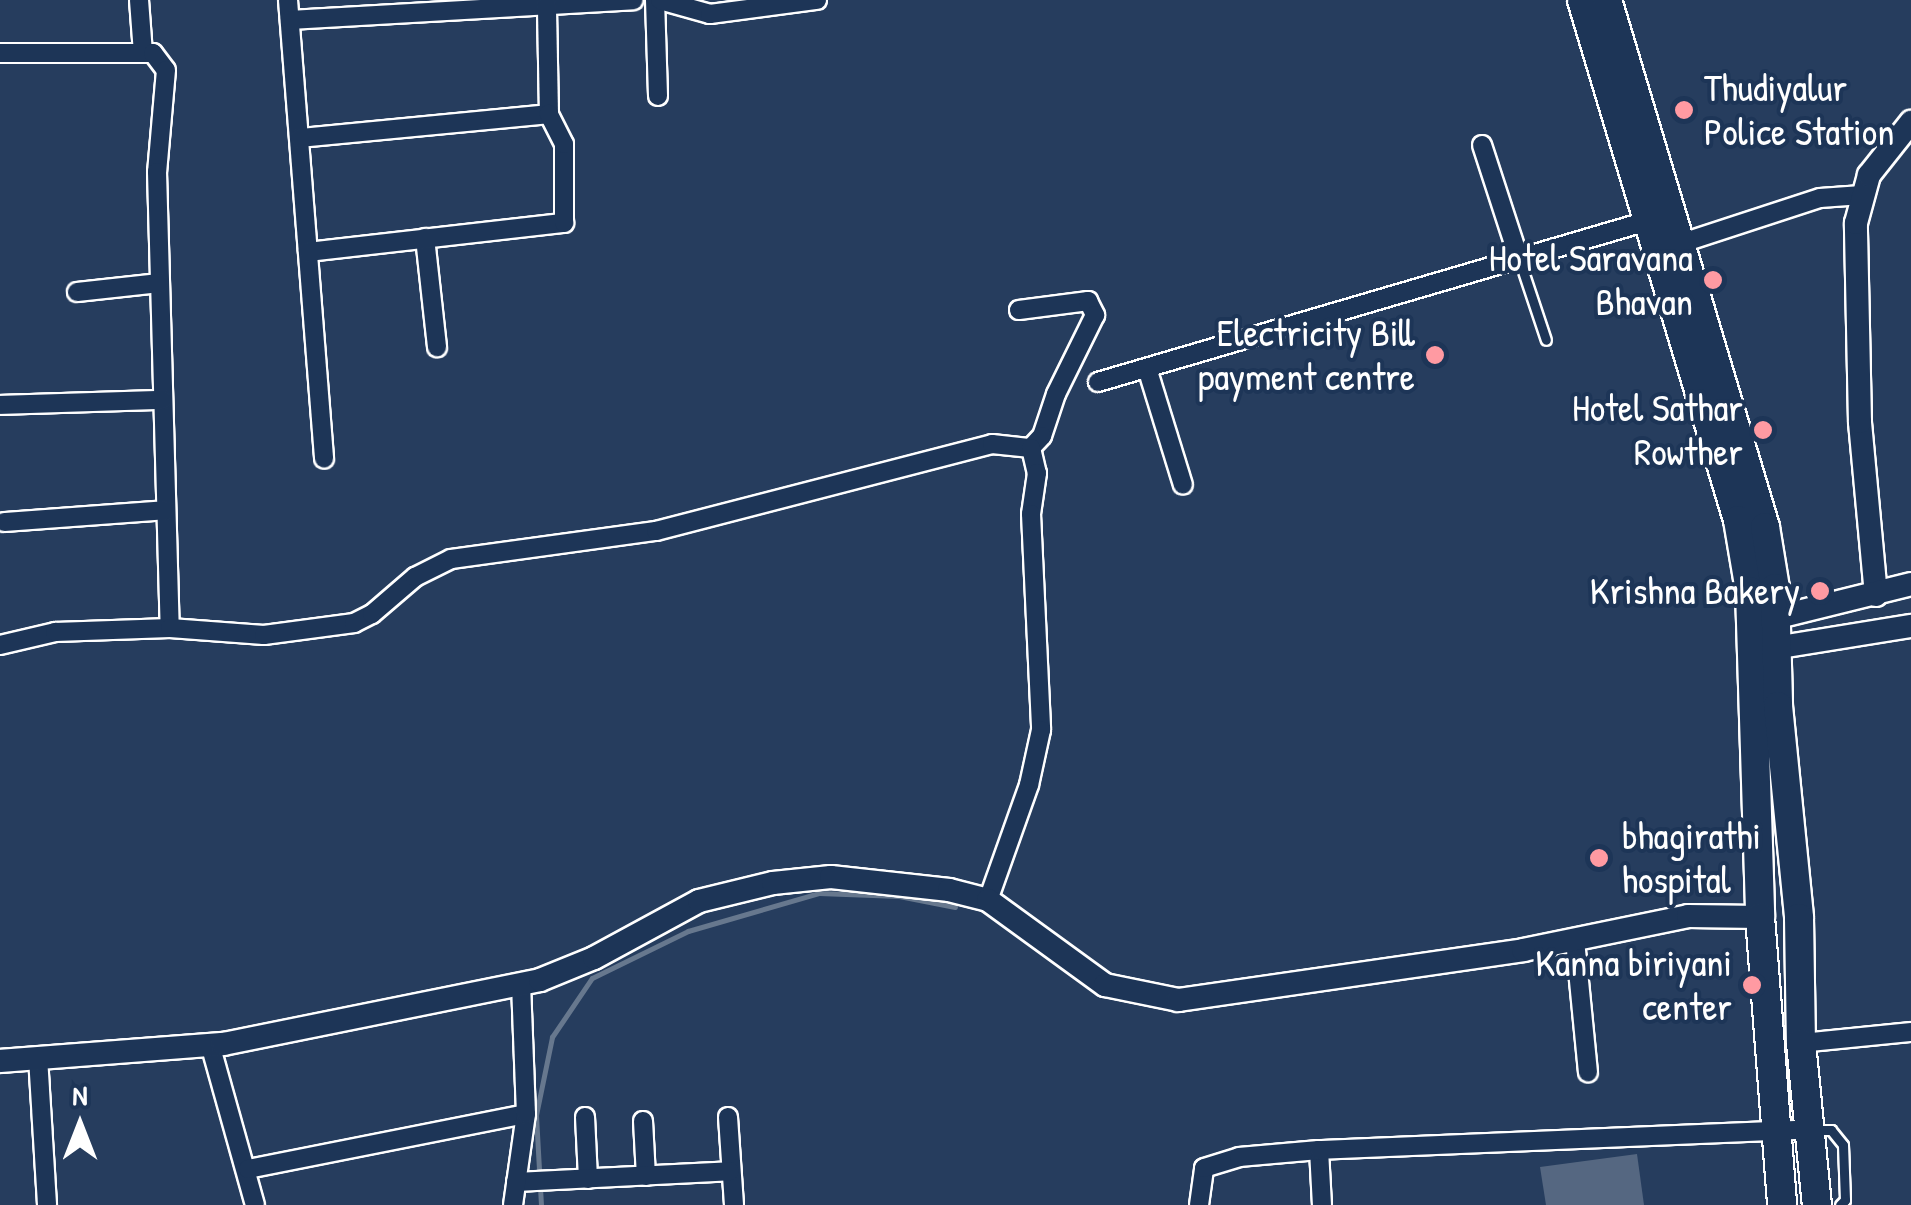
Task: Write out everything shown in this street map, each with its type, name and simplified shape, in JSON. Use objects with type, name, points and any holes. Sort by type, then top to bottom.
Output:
[{"type":"highway","points":[[1582,0],[1651,220],[1766,620]]},
{"type":"highway","points":[[1607,0],[1765,527],[1760,917],[1782,1205]]},
{"type":"highway","points":[[1766,650],[1778,706],[1799,918],[1801,1043],[1817,1205]]},
{"type":"main road","points":[[1876,595],[1860,422],[1856,223],[1870,175],[1911,122]]},
{"type":"main road","points":[[1766,620],[1911,584]]},
{"type":"main road","points":[[1766,650],[1911,626]]},
{"type":"main road","points":[[0,1061],[210,1044],[521,984],[594,958],[700,901],[772,883],[831,877],[888,881],[988,900],[1105,985],[1178,1000],[1575,940],[1688,916],[1760,917]]},
{"type":"street","points":[[140,0],[143,52]]},
{"type":"street","points":[[288,0],[324,460]]},
{"type":"street","points":[[290,20],[410,6],[633,0]]},
{"type":"street","points":[[658,96],[658,0],[710,14],[817,0]]},
{"type":"street","points":[[308,252],[564,222],[564,144],[549,114],[547,5]]},
{"type":"street","points":[[0,52],[143,52],[153,54],[166,70],[157,172],[170,628]]},
{"type":"street","points":[[300,138],[549,114]]},
{"type":"street","points":[[1482,145],[1519,259]]},
{"type":"street","points":[[1682,243],[1820,198],[1862,195]]},
{"type":"street","points":[[1098,382],[1651,220]]},
{"type":"street","points":[[425,238],[437,347]]},
{"type":"street","points":[[77,292],[160,283]]},
{"type":"street","points":[[1020,310],[1088,301],[1095,314],[1056,394],[1042,436],[1030,448]]},
{"type":"street","points":[[1147,368],[1183,486]]},
{"type":"street","points":[[0,405],[163,400]]},
{"type":"street","points":[[0,645],[55,632],[170,628],[264,635],[354,622],[372,614],[415,577],[451,559],[656,531],[992,444],[1030,448]]},
{"type":"street","points":[[988,900],[1029,785],[1042,730],[1032,514],[1038,473],[1030,448]]},
{"type":"street","points":[[4,522],[166,510]]},
{"type":"street","points":[[1575,940],[1588,1072]]},
{"type":"street","points":[[513,1205],[532,1182],[521,984]]},
{"type":"street","points":[[1801,1043],[1911,1032]]},
{"type":"street","points":[[210,1044],[255,1205]]},
{"type":"street","points":[[38,1058],[47,1205]]},
{"type":"street","points":[[248,1169],[526,1114]]},
{"type":"street","points":[[585,1117],[588,1179]]},
{"type":"street","points":[[728,1117],[734,1205]]},
{"type":"street","points":[[643,1120],[646,1176]]},
{"type":"street","points":[[1198,1205],[1204,1168],[1239,1157],[1319,1150],[1810,1130]]},
{"type":"street","points":[[1319,1150],[1322,1205]]},
{"type":"street","points":[[532,1182],[730,1172]]},
{"type":"lane","points":[[1519,259],[1546,340]]},
{"type":"lane","points":[[1810,1130],[1831,1130],[1843,1145],[1845,1200],[1840,1205]]},
{"type":"building","points":[[1637,1154],[1644,1205],[1546,1205],[1540,1167]]},
{"type":"waterway","points":[[541,1205],[536,1115],[552,1037],[592,978],[688,931],[819,893],[899,896],[955,907]]},
{"type":"place","name":"Thudiyalur Police Station","points":[[1684,110]]},
{"type":"place","name":"Hotel Saravana Bhavan","points":[[1713,280]]},
{"type":"place","name":"Electricity Bill payment centre","points":[[1435,355]]},
{"type":"place","name":"Hotel Sathar Rowther","points":[[1763,430]]},
{"type":"place","name":"Krishna Bakery","points":[[1820,591]]},
{"type":"place","name":"bhagirathi hospital","points":[[1599,858]]},
{"type":"place","name":"Kanna biriyani center","points":[[1752,985]]}]
